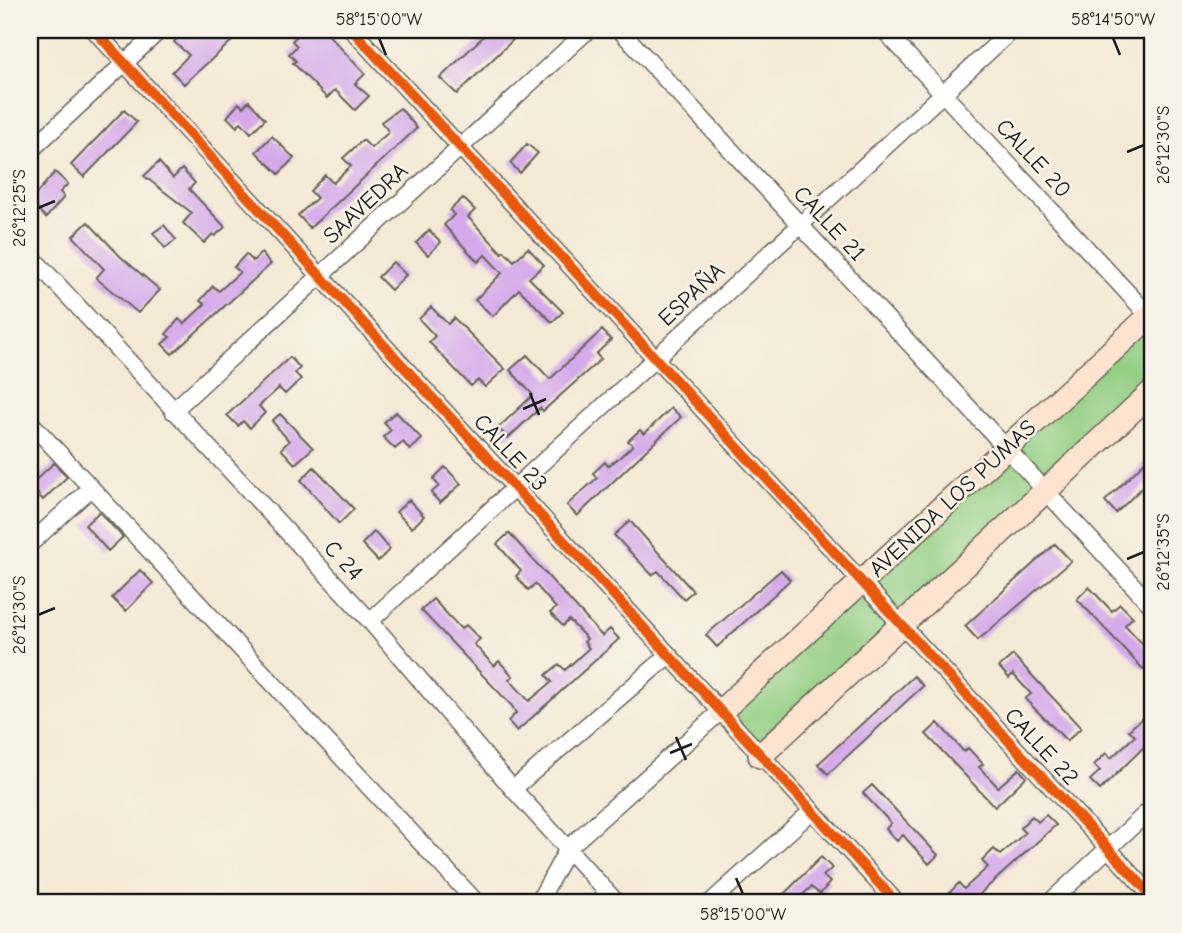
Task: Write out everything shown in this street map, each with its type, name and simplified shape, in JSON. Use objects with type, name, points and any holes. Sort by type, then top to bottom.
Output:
[{"type":"main road","name":"AVENIDA LOS PUMAS","points":[[721,711],[1151,316]]},
{"type":"main road","points":[[760,755],[1152,392]]},
{"type":"street","name":"CALLE 23","points":[[94,30],[897,903]]},
{"type":"street","points":[[30,151],[160,30]]},
{"type":"street","name":"CALLE 22","points":[[352,30],[1152,896]]},
{"type":"street","name":"SAAVEDRA","points":[[173,411],[588,30]]},
{"type":"street","name":"CALLE 21","points":[[620,30],[1045,490]]},
{"type":"street","name":"CALLE 20","points":[[884,30],[1151,316]]},
{"type":"street","name":"ESPAÑA","points":[[370,621],[1012,30]]},
{"type":"street","points":[[1147,30],[1152,35]]},
{"type":"street","name":"C 24","points":[[30,256],[370,621],[513,789],[617,903]]},
{"type":"street","points":[[30,422],[477,903]]},
{"type":"street","points":[[30,544],[91,488]]},
{"type":"street","points":[[1045,490],[1152,606]]},
{"type":"street","points":[[513,789],[669,655]]},
{"type":"street","points":[[538,903],[568,848],[721,711]]},
{"type":"street","points":[[1049,903],[1152,808]]},
{"type":"street","points":[[710,903],[812,811]]},
{"type":"green space","points":[[1152,316],[1152,392],[760,754],[721,711]]},
{"type":"building","points":[[184,30],[244,30],[184,84],[172,72],[189,55],[174,42]]},
{"type":"building","points":[[303,30],[324,30],[365,74],[355,84],[369,96],[355,110],[335,90],[327,98],[293,63],[296,61],[289,54],[297,46],[292,41]]},
{"type":"building","points":[[490,30],[523,30],[457,94],[440,78]]},
{"type":"building","points":[[249,101],[265,119],[251,133],[241,122],[237,127],[227,117],[239,103],[243,107]]},
{"type":"building","points":[[400,108],[417,128],[310,228],[298,215],[317,198],[310,191],[325,175],[333,183],[351,166],[343,158],[363,140],[371,148],[389,132],[381,122]]},
{"type":"building","points":[[124,110],[137,122],[84,177],[71,165]]},
{"type":"building","points":[[272,136],[294,158],[279,174],[256,152]]},
{"type":"building","points":[[527,144],[538,153],[520,173],[510,163]]},
{"type":"building","points":[[159,162],[173,178],[182,169],[195,183],[189,189],[225,227],[215,236],[213,234],[204,243],[183,223],[192,213],[144,176]]},
{"type":"building","points":[[55,172],[68,184],[60,192],[64,197],[46,218],[30,201]]},
{"type":"building","points":[[463,198],[475,210],[468,217],[502,253],[504,251],[514,261],[528,248],[544,265],[529,278],[563,312],[552,322],[519,289],[493,316],[475,300],[502,273],[485,255],[478,262],[444,225],[454,215],[450,210]]},
{"type":"building","points":[[88,222],[121,257],[160,290],[138,313],[96,278],[104,269],[73,236]]},
{"type":"building","points":[[164,225],[176,240],[165,248],[153,233]]},
{"type":"building","points":[[429,230],[441,242],[428,255],[416,243]]},
{"type":"building","points":[[261,253],[271,264],[172,354],[162,344],[170,337],[166,334],[179,319],[184,324],[205,304],[200,301],[213,286],[219,291],[240,272],[234,267],[246,254],[253,261]]},
{"type":"building","points":[[393,262],[406,275],[391,290],[378,277]]},
{"type":"building","points":[[431,307],[448,324],[454,318],[505,369],[485,387],[478,380],[471,386],[429,342],[435,336],[419,319]]},
{"type":"building","points":[[602,330],[611,340],[596,354],[601,359],[543,411],[540,408],[508,438],[498,428],[533,395],[510,370],[527,355],[550,379]]},
{"type":"building","points":[[290,357],[300,368],[295,373],[301,379],[285,394],[279,388],[259,406],[265,413],[250,428],[243,421],[238,426],[227,415]]},
{"type":"building","points":[[671,408],[681,417],[577,516],[567,505],[597,478],[593,473],[605,462],[608,466],[619,458],[633,445],[628,441],[640,430],[644,434]]},
{"type":"building","points":[[396,412],[422,439],[410,450],[403,442],[395,449],[383,437],[391,430],[384,422]]},
{"type":"building","points":[[280,414],[313,448],[295,464],[281,449],[289,441],[272,421]]},
{"type":"building","points":[[1152,455],[1152,478],[1116,513],[1105,501]]},
{"type":"building","points":[[54,463],[67,477],[43,500],[30,485]]},
{"type":"building","points":[[314,467],[354,509],[339,524],[301,480]]},
{"type":"building","points":[[445,467],[461,484],[440,503],[431,493],[439,486],[433,479]]},
{"type":"building","points":[[409,500],[424,516],[412,528],[396,512]]},
{"type":"building","points":[[99,512],[123,537],[108,551],[85,525]]},
{"type":"building","points":[[630,521],[693,591],[684,599],[658,571],[652,575],[614,535]]},
{"type":"building","points":[[374,532],[390,549],[378,561],[362,544]]},
{"type":"building","points":[[509,533],[602,636],[610,629],[619,639],[517,731],[508,721],[516,713],[512,706],[421,610],[433,599],[461,629],[466,625],[480,639],[474,644],[494,666],[499,661],[513,676],[509,679],[529,701],[552,682],[546,675],[559,664],[565,670],[589,648],[584,642],[587,639],[569,620],[563,626],[550,613],[556,608],[535,584],[528,590],[516,576],[521,571],[497,544]]},
{"type":"building","points":[[1055,544],[1071,561],[978,640],[965,626]]},
{"type":"building","points":[[140,570],[153,583],[126,611],[112,598]]},
{"type":"building","points":[[781,570],[790,580],[717,647],[706,635]]},
{"type":"building","points":[[1089,587],[1112,611],[1120,604],[1133,617],[1125,625],[1152,654],[1152,660],[1143,669],[1077,599]]},
{"type":"building","points":[[1013,655],[1081,728],[1067,741],[1025,699],[1031,694],[1013,674],[1009,678],[999,667]]},
{"type":"building","points":[[914,676],[923,686],[828,774],[818,764]]},
{"type":"building","points":[[1142,718],[1152,729],[1152,739],[1100,790],[1090,780],[1100,771],[1094,765],[1106,753],[1111,758],[1135,736],[1129,730]]},
{"type":"building","points":[[938,723],[964,752],[968,748],[983,764],[979,767],[998,787],[1019,769],[1026,777],[995,807],[926,734]]},
{"type":"building","points":[[872,785],[938,855],[929,864],[903,835],[897,841],[886,829],[891,823],[863,793]]},
{"type":"building","points":[[1046,815],[1056,825],[982,892],[975,900],[978,903],[948,903],[952,900],[947,895],[959,883],[964,889],[988,867],[982,861],[994,849],[1000,855],[1025,833],[1020,828],[1032,816],[1038,822]]},
{"type":"building","points":[[821,857],[832,868],[823,876],[830,882],[820,894],[811,887],[794,903],[775,903]]},
{"type":"cycle path","points":[[94,30],[897,903]]},
{"type":"cycle path","points":[[352,30],[1152,896]]}]
